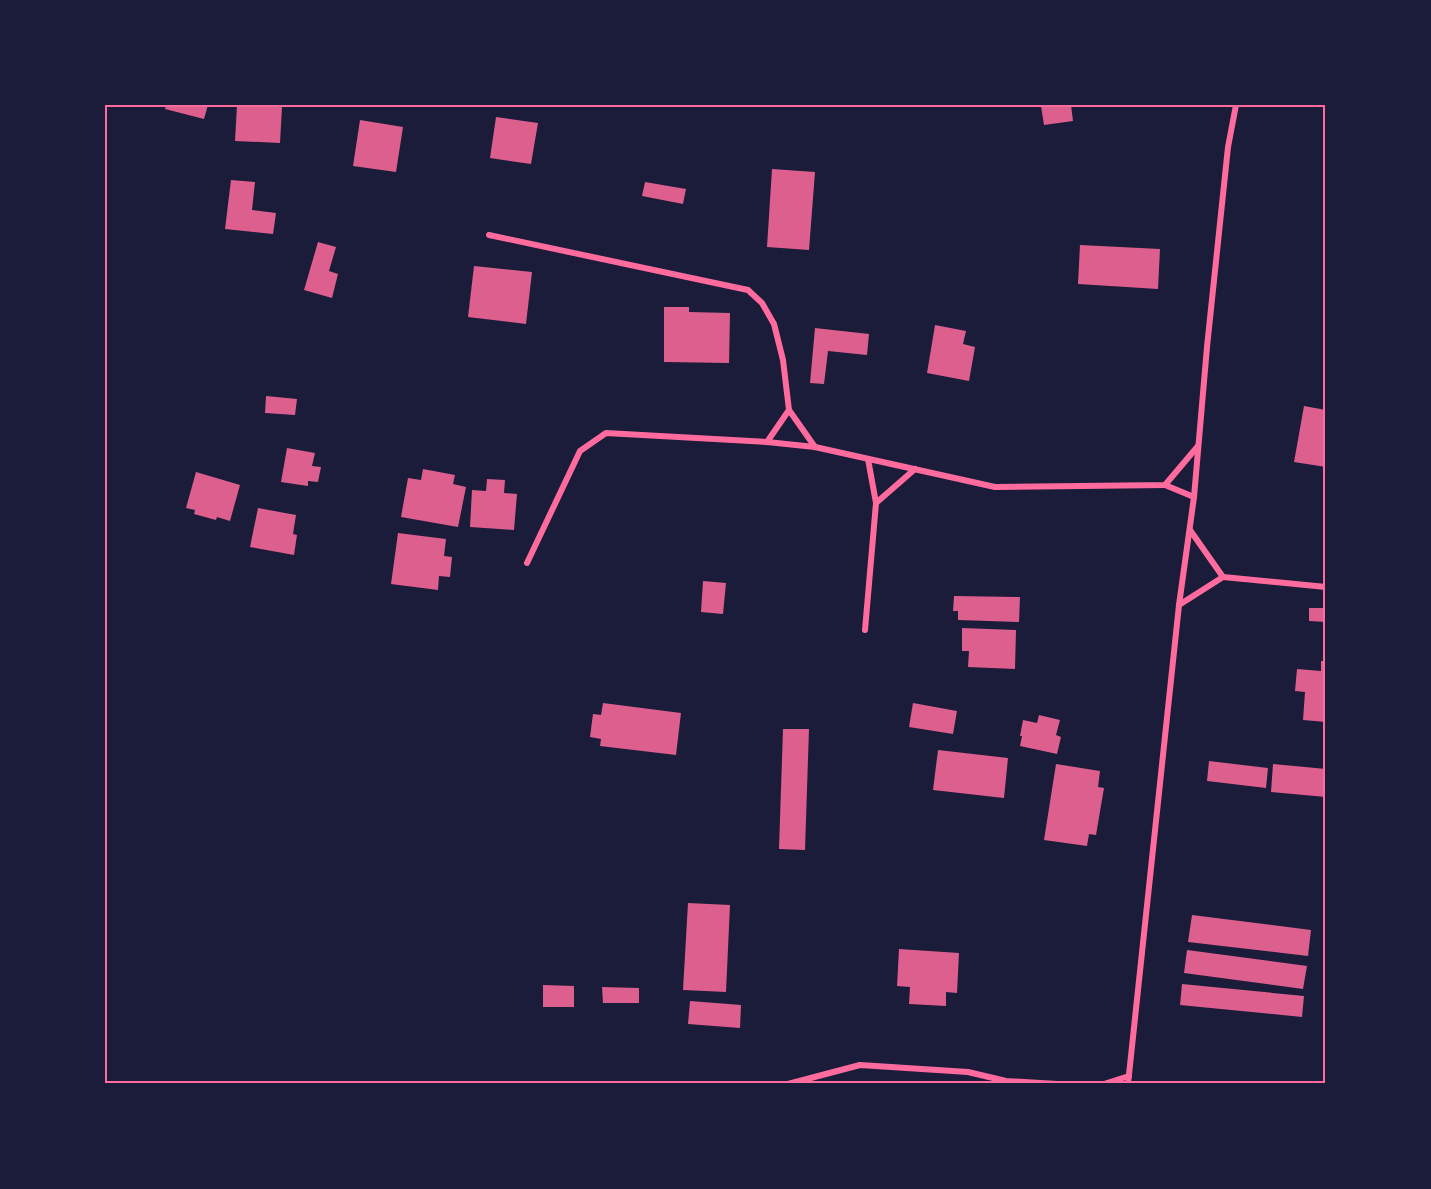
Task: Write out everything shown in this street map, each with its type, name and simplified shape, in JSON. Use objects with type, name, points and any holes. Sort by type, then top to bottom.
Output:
[{"type":"street","points":[[1128,1084],[1179,605],[1194,497],[1228,147],[1236,105]]},
{"type":"street","points":[[489,235],[748,290],[762,303],[774,324],[783,360],[789,410],[815,447]]},
{"type":"street","points":[[767,442],[789,410]]},
{"type":"street","points":[[527,563],[580,451],[606,433],[815,447],[995,487],[1165,485],[1194,497]]},
{"type":"street","points":[[1165,485],[1199,445]]},
{"type":"street","points":[[865,630],[876,503],[868,459]]},
{"type":"street","points":[[876,503],[915,469]]},
{"type":"street","points":[[1189,530],[1223,577]]},
{"type":"street","points":[[1179,605],[1223,577],[1326,587]]},
{"type":"street","points":[[789,1084],[860,1065],[968,1072],[1006,1082],[1057,1084]]},
{"type":"street","points":[[1104,1084],[1129,1076]]},
{"type":"building","points":[[166,105],[208,105],[204,119],[165,109]]},
{"type":"building","points":[[237,105],[282,107],[280,143],[235,141]]},
{"type":"building","points":[[1071,105],[1073,121],[1044,125],[1041,106]]},
{"type":"building","points":[[496,117],[538,123],[531,164],[490,158]]},
{"type":"building","points":[[360,120],[403,127],[396,172],[353,166]]},
{"type":"building","points":[[772,169],[815,172],[809,250],[767,247]]},
{"type":"building","points":[[231,180],[255,182],[252,210],[276,213],[273,234],[225,229]]},
{"type":"building","points":[[645,182],[686,189],[683,204],[642,196]]},
{"type":"building","points":[[318,242],[336,247],[329,271],[338,274],[332,298],[304,290]]},
{"type":"building","points":[[1080,245],[1160,249],[1158,289],[1078,284]]},
{"type":"building","points":[[474,266],[532,272],[526,324],[468,317]]},
{"type":"building","points":[[664,307],[689,307],[689,312],[730,313],[729,363],[664,362]]},
{"type":"building","points":[[935,325],[966,331],[963,344],[975,347],[969,381],[927,373]]},
{"type":"building","points":[[815,328],[869,334],[867,355],[828,351],[824,384],[810,383]]},
{"type":"building","points":[[266,396],[297,399],[295,415],[265,413]]},
{"type":"building","points":[[1304,406],[1326,410],[1326,467],[1294,462]]},
{"type":"building","points":[[287,448],[315,453],[312,466],[321,467],[318,482],[308,481],[308,486],[281,482]]},
{"type":"building","points":[[423,469],[455,475],[453,484],[466,487],[458,527],[401,517],[408,478],[421,480]]},
{"type":"building","points":[[196,472],[240,485],[230,521],[194,514],[195,510],[186,508]]},
{"type":"building","points":[[487,479],[505,480],[504,493],[517,494],[514,530],[470,527],[472,490],[486,491]]},
{"type":"building","points":[[258,508],[296,515],[293,534],[297,535],[294,555],[250,547]]},
{"type":"building","points":[[398,533],[446,539],[444,556],[452,557],[450,577],[439,576],[438,590],[391,584]]},
{"type":"building","points":[[703,581],[726,583],[723,614],[701,612]]},
{"type":"building","points":[[954,596],[1020,597],[1019,622],[958,620],[958,611],[953,611]]},
{"type":"building","points":[[1309,608],[1326,608],[1326,622],[1309,621]]},
{"type":"building","points":[[962,628],[1016,630],[1015,669],[968,667],[969,651],[962,651]]},
{"type":"building","points":[[1321,661],[1326,661],[1326,722],[1303,720],[1305,692],[1295,691],[1297,669],[1321,671]]},
{"type":"building","points":[[603,703],[681,713],[676,755],[600,746],[601,739],[590,737],[593,714],[601,715]]},
{"type":"building","points":[[913,703],[957,711],[953,734],[909,727]]},
{"type":"building","points":[[1039,715],[1060,720],[1056,735],[1061,737],[1057,754],[1020,746],[1023,720],[1037,723]]},
{"type":"building","points":[[783,729],[809,729],[805,850],[779,849]]},
{"type":"building","points":[[938,750],[1008,758],[1004,798],[933,790]]},
{"type":"building","points":[[1209,761],[1268,768],[1266,788],[1207,781]]},
{"type":"building","points":[[1056,764],[1100,771],[1098,787],[1104,788],[1096,835],[1089,834],[1087,846],[1044,840]]},
{"type":"building","points":[[1273,764],[1326,769],[1326,797],[1271,792]]},
{"type":"building","points":[[688,903],[730,905],[726,992],[683,990]]},
{"type":"building","points":[[1192,915],[1311,930],[1308,956],[1188,942]]},
{"type":"building","points":[[899,949],[959,953],[957,993],[946,992],[946,1006],[909,1004],[910,987],[897,986]]},
{"type":"building","points":[[1187,950],[1307,966],[1303,989],[1184,973]]},
{"type":"building","points":[[1182,984],[1304,996],[1302,1017],[1180,1005]]},
{"type":"building","points":[[543,985],[574,986],[574,1007],[543,1007]]},
{"type":"building","points":[[602,987],[639,988],[639,1003],[603,1003]]},
{"type":"building","points":[[690,1001],[741,1005],[740,1028],[688,1024]]}]
